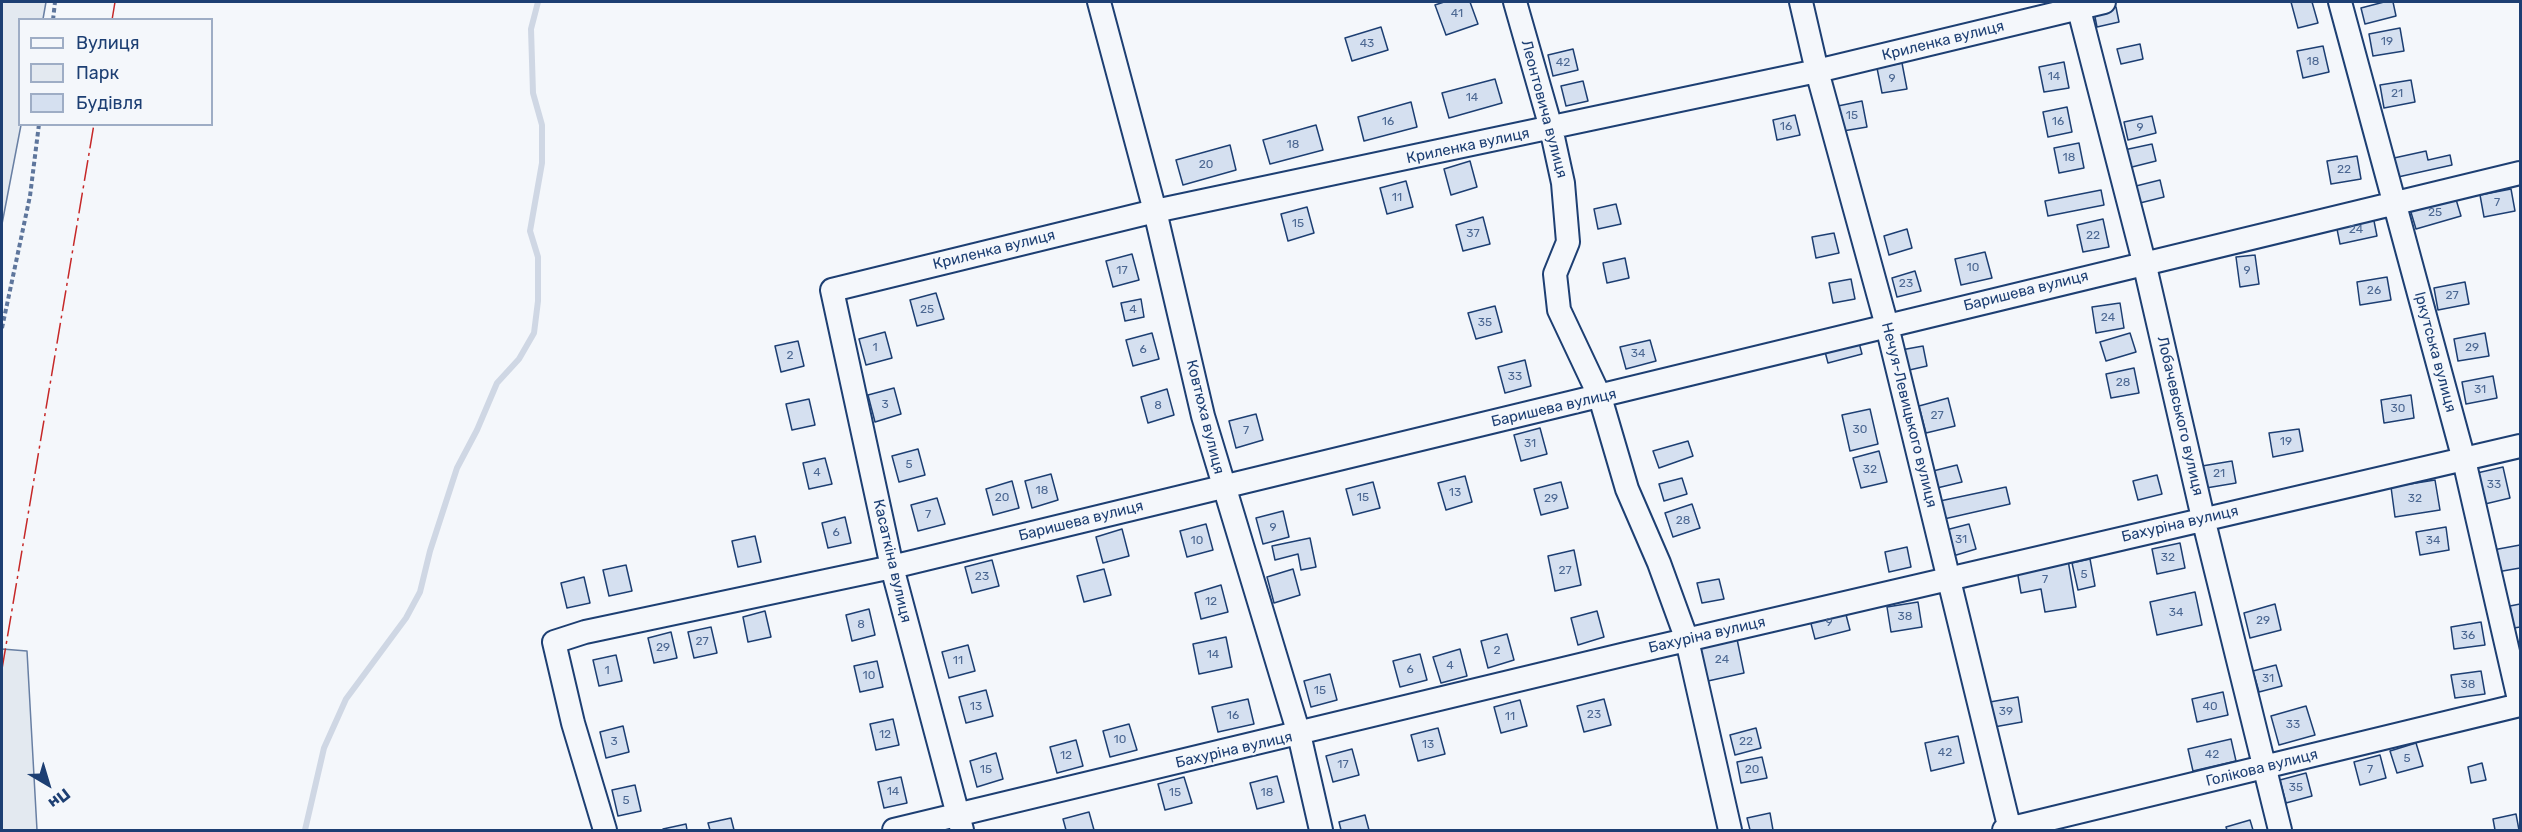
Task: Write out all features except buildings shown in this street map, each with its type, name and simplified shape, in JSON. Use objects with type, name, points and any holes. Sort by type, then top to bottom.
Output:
[{"type":"street","name":"Ковтюха вулиця","points":[[1099,2],[1155,211],[1203,416],[1299,734],[1321,831]]},
{"type":"street","name":"Леонтовича вулиця","points":[[1515,2],[1551,128],[1563,183],[1568,242],[1554,273],[1559,310],[1600,397],[1627,489],[1659,563],[1687,640],[1730,831]]},
{"type":"street","name":"Нечуя-Левицького вулиця","points":[[1801,2],[1817,71],[1887,326],[2008,830]]},
{"type":"street","name":"Криленка вулиця","points":[[832,290],[1155,211],[1817,71],[2078,5],[2104,2]]},
{"type":"street","name":"Іркутська вулиця","points":[[2340,2],[2464,460],[2520,705]]},
{"type":"street","name":"Лобачевського вулиця","points":[[2078,5],[2144,262],[2203,518],[2280,831]]},
{"type":"street","name":"Баришева вулиця","points":[[605,831],[573,723],[554,642],[585,632],[892,567],[1600,397],[2144,262],[2520,173]]},
{"type":"street","name":"Касаткіна вулиця","points":[[832,290],[892,567],[961,823]]},
{"type":"street","name":"Бахуріна вулиця","points":[[894,831],[961,823],[1299,734],[1687,640],[2520,446]]},
{"type":"street","name":"Голікова вулиця","points":[[2008,830],[2520,705]]},
{"type":"path","points":[[53,18],[56,2]]},
{"type":"path","points":[[2,328],[30,196],[39,126]]},
{"type":"green space","points":[[2,2],[46,2],[43,18],[18,18],[18,126],[21,126],[2,224]]},
{"type":"green space","points":[[2,649],[27,651],[37,830],[2,830]]},
{"type":"waterway","points":[[305,830],[324,748],[346,699],[406,618],[420,592],[430,551],[457,468],[477,430],[497,383],[519,359],[534,333],[538,301],[538,257],[530,231],[542,163],[542,125],[533,93],[531,29],[538,2]]},
{"type":"power","points":[[112,18],[115,2]]},
{"type":"power","points":[[2,669],[94,126]]}]
